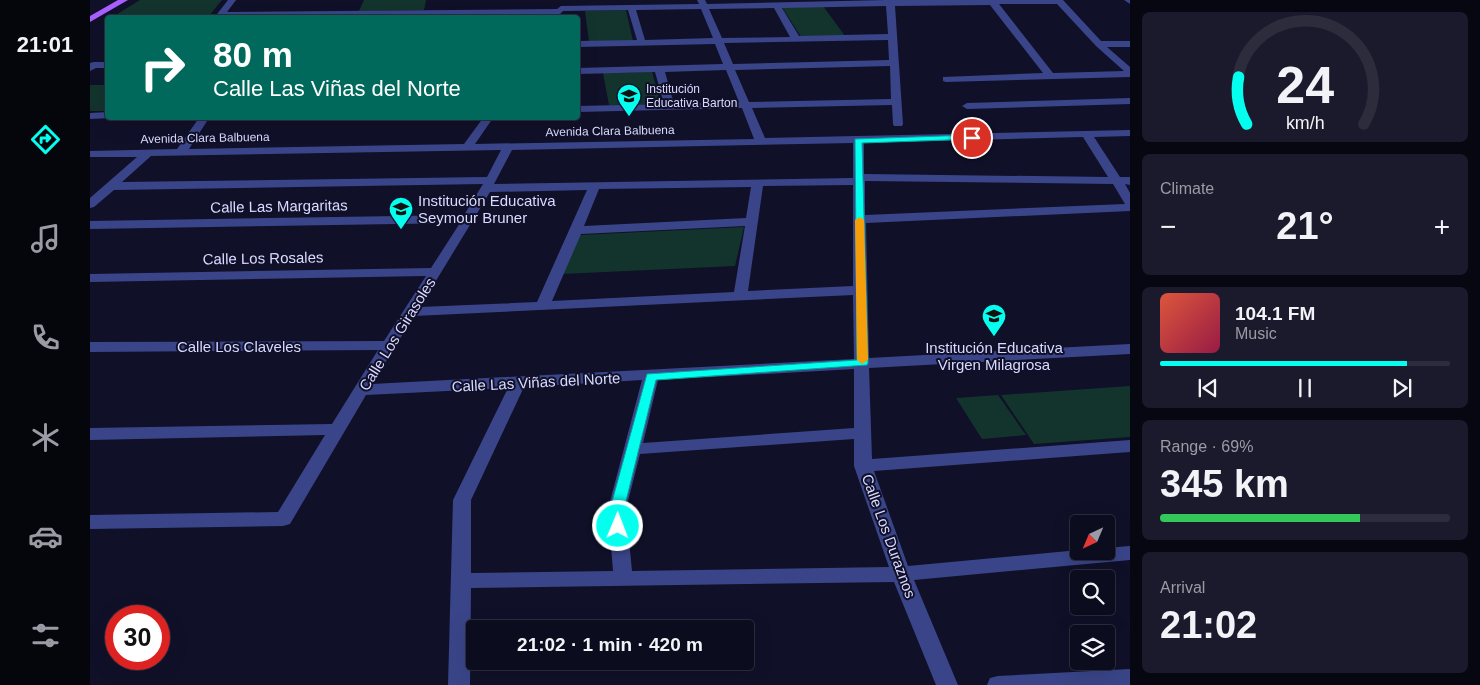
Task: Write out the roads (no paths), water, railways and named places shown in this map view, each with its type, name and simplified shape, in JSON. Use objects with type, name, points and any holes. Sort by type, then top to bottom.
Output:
[{"type":"main road","points":[[90,19],[124,0]]},
{"type":"street","points":[[220,15],[232,0]]},
{"type":"street","points":[[558,13],[567,0]]},
{"type":"street","points":[[991,0],[1050,76]]},
{"type":"street","points":[[332,15],[558,13],[703,3],[776,5],[890,1],[1059,0],[1099,44],[1130,73]]},
{"type":"street","points":[[890,1],[898,124]]},
{"type":"street","points":[[703,3],[761,142]]},
{"type":"street","points":[[776,5],[796,39]]},
{"type":"street","points":[[631,8],[642,42]]},
{"type":"street","points":[[580,44],[892,37]]},
{"type":"street","points":[[1099,44],[1130,44]]},
{"type":"street","points":[[580,71],[893,63]]},
{"type":"street","points":[[90,68],[94,65],[105,65]]},
{"type":"street","points":[[659,69],[670,107]]},
{"type":"street","points":[[946,79],[1130,73]]},
{"type":"street","points":[[967,106],[1130,101]]},
{"type":"street","points":[[580,109],[896,102]]},
{"type":"street","points":[[90,116],[105,115]]},
{"type":"street","points":[[181,152],[203,120]]},
{"type":"street","points":[[467,147],[487,120]]},
{"type":"street","name":"Avenida Clara Balbuena","points":[[90,154],[761,142],[1130,133]]},
{"type":"street","points":[[1087,135],[1130,202]]},
{"type":"street","name":"Calle Los Duraznos","points":[[858,140],[863,466],[901,574],[947,685]]},
{"type":"street","name":"Calle Los Girasoles","points":[[90,522],[283,519],[361,390],[469,219],[490,184],[508,147]]},
{"type":"street","points":[[90,204],[148,153]]},
{"type":"street","points":[[111,186],[490,184],[595,186],[859,179],[1130,181]]},
{"type":"street","points":[[740,297],[758,183]]},
{"type":"street","points":[[542,307],[595,186]]},
{"type":"street","points":[[860,219],[1130,207]]},
{"type":"street","name":"Calle Las Margaritas","points":[[90,225],[469,219]]},
{"type":"street","points":[[576,230],[752,222]]},
{"type":"street","name":"Calle Los Rosales","points":[[90,278],[436,272]]},
{"type":"street","points":[[411,312],[861,290]]},
{"type":"street","name":"Calle Los Claveles","points":[[90,347],[389,345]]},
{"type":"street","name":"Calle Las Viñas del Norte","points":[[361,390],[651,377],[862,363],[1130,349]]},
{"type":"street","points":[[623,579],[617,509],[651,377]]},
{"type":"street","points":[[458,685],[462,581],[462,500],[518,383]]},
{"type":"street","points":[[90,434],[338,429]]},
{"type":"street","points":[[632,449],[862,433]]},
{"type":"street","points":[[863,466],[1130,446]]},
{"type":"street","points":[[462,581],[901,574],[1130,553]]},
{"type":"street","points":[[998,685],[1130,678]]},
{"type":"place","name":"Institución Educativa Barton","points":[[629,117]]},
{"type":"place","name":"Institución Educativa Seymour Bruner","points":[[401,230]]},
{"type":"place","name":"Institución Educativa Virgen Milagrosa","points":[[994,337]]}]
